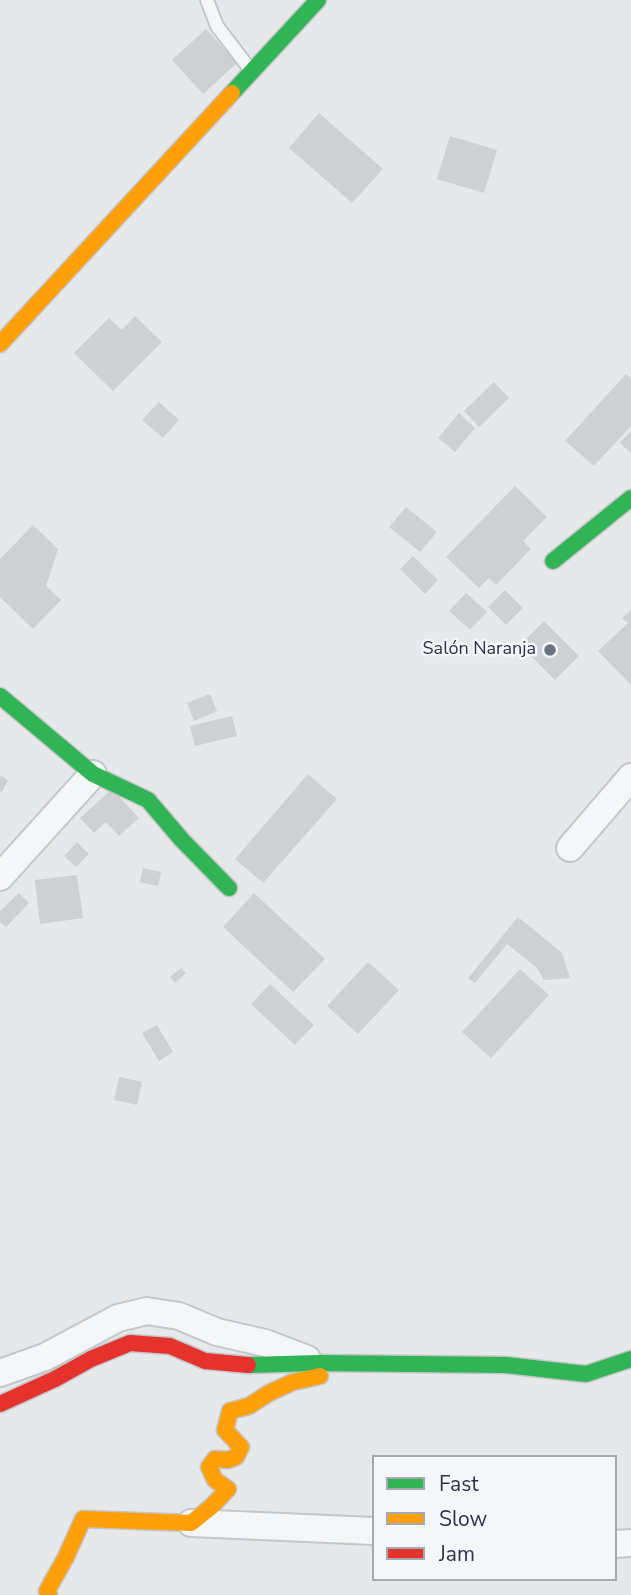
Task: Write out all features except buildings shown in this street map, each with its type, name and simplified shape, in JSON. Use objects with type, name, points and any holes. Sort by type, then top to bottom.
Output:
[{"type":"street","points":[[0,344],[318,0]]},
{"type":"street","points":[[553,561],[631,498]]},
{"type":"street","points":[[0,696],[93,774],[148,800],[229,888]]},
{"type":"street","points":[[0,877],[93,774]]},
{"type":"street","points":[[570,848],[631,777]]},
{"type":"street","points":[[147,1311],[148,1343]]},
{"type":"street","points":[[0,1373],[45,1357],[118,1318],[147,1311],[179,1316],[217,1332],[265,1343],[318,1363]]},
{"type":"street","points":[[0,1404],[130,1343],[170,1346],[205,1361],[264,1366],[318,1363],[506,1365],[586,1374],[631,1359]]},
{"type":"street","points":[[191,1522],[211,1507],[228,1489],[215,1480],[209,1467],[215,1459],[228,1460],[236,1457],[242,1447],[225,1430],[230,1411],[249,1406],[293,1382],[334,1373],[348,1364]]},
{"type":"street","points":[[50,1595],[47,1591],[66,1558],[83,1519],[372,1531]]},
{"type":"lane","points":[[206,0],[217,26],[251,71]]},
{"type":"traffic: fast","points":[[232,93],[318,0]]},
{"type":"traffic: fast","points":[[553,561],[631,498]]},
{"type":"traffic: fast","points":[[0,696],[93,774],[148,800],[229,888]]},
{"type":"traffic: fast","points":[[248,1365],[506,1365],[586,1374],[631,1359]]},
{"type":"traffic: slow","points":[[0,344],[232,93]]},
{"type":"traffic: slow","points":[[49,1595],[47,1591],[83,1519],[191,1523],[228,1489],[215,1480],[209,1467],[215,1459],[228,1460],[236,1457],[241,1447],[225,1430],[230,1411],[249,1406],[293,1382],[320,1376]]},
{"type":"traffic: jam","points":[[0,1404],[130,1343],[170,1346],[205,1361],[248,1365]]},
{"type":"place","name":"Salón Naranja","points":[[550,650]]}]
